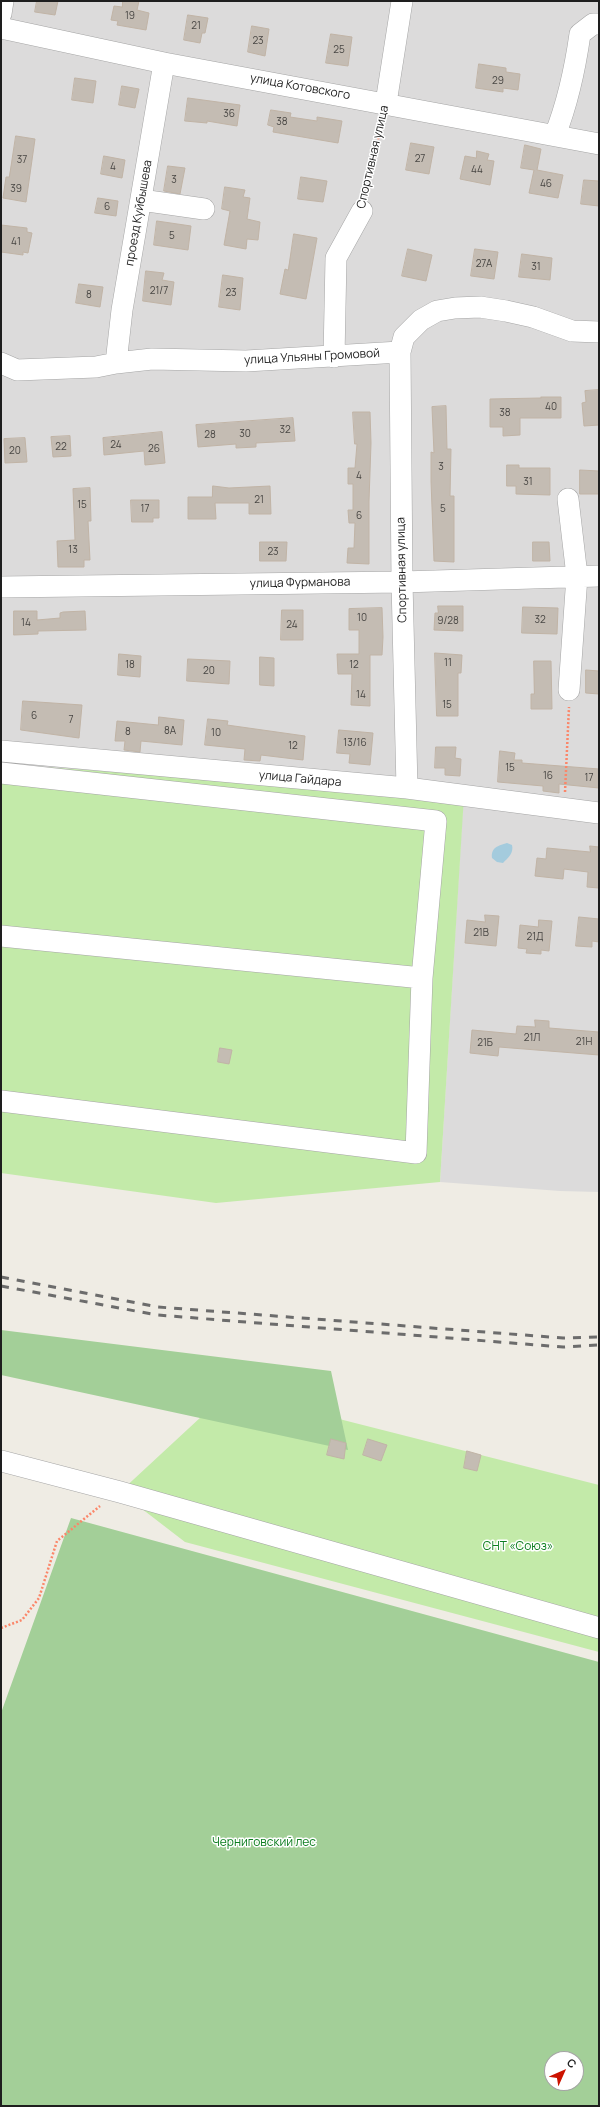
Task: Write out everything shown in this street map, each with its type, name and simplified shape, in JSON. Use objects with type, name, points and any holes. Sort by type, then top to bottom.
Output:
[{"type":"street","points":[[1,14],[3,1]]},
{"type":"street","name":"Спортивная улица","points":[[386,103],[402,1]]},
{"type":"street","points":[[555,135],[566,105],[575,71],[580,34],[593,24],[599,24]]},
{"type":"street","name":"улица Котовского","points":[[1,28],[164,63],[386,103],[599,144]]},
{"type":"street","name":"проезд Куйбышева","points":[[116,363],[122,310],[164,63]]},
{"type":"street","points":[[141,200],[204,209]]},
{"type":"street","name":"Спортивная улица","points":[[334,357],[336,258],[362,211]]},
{"type":"street","points":[[400,352],[404,337],[421,320],[438,311],[455,308],[480,307],[500,310],[533,317],[572,331],[599,332]]},
{"type":"street","name":"Спортивная улица","points":[[400,352],[402,582],[407,788]]},
{"type":"street","name":"улица Ульяны Громовой","points":[[1,363],[17,370],[96,367],[116,363],[152,360],[246,361],[400,352]]},
{"type":"street","points":[[568,499],[577,576],[569,690]]},
{"type":"street","name":"улица Фурманова","points":[[1,587],[402,582],[599,576]]},
{"type":"street","name":"улица Гайдара","points":[[1,751],[407,788],[464,801],[599,813]]},
{"type":"street","points":[[1,773],[436,821],[422,978],[416,1153],[1,1101]]},
{"type":"street","points":[[1,936],[422,978]]},
{"type":"street","points":[[1,1461],[120,1492],[599,1628]]},
{"type":"path","name":"Спортивная улица","points":[[362,211],[386,103]]},
{"type":"path","points":[[565,810],[569,690]]},
{"type":"path","points":[[1,1628],[22,1620],[39,1598],[57,1541],[89,1514],[120,1492]]},
{"type":"shaded area","points":[[1,1],[599,1],[599,1192],[560,1191],[440,1182],[463,805],[1,764]]},
{"type":"green space","points":[[1,764],[464,796],[440,1182],[216,1203],[1,1173]]},
{"type":"green space","points":[[1,1330],[331,1371],[348,1450],[1,1375]]},
{"type":"green space","name":"СНТ «Союз»","points":[[229,1391],[599,1485],[599,1652],[185,1542],[120,1492]]},
{"type":"green space","name":"Черниговский лес","points":[[71,1518],[599,1662],[599,2106],[1,2106],[1,1713]]},
{"type":"water","points":[[507,843],[512,845],[509,857],[503,863],[497,862],[492,858],[494,849]]},
{"type":"building","points":[[37,1],[58,1],[55,15],[35,12]]},
{"type":"building","points":[[123,1],[139,1],[137,10],[149,13],[146,30],[117,25],[118,21],[111,20],[114,6],[122,7]]},
{"type":"building","points":[[188,15],[208,18],[205,33],[202,33],[200,43],[184,40]]},
{"type":"building","points":[[252,26],[269,29],[265,56],[248,52]]},
{"type":"building","points":[[331,34],[352,37],[348,66],[326,63]]},
{"type":"building","points":[[479,64],[506,68],[506,72],[520,74],[518,90],[503,88],[503,92],[476,88]]},
{"type":"building","points":[[75,78],[96,81],[93,103],[72,100]]},
{"type":"building","points":[[122,86],[139,89],[135,108],[119,105]]},
{"type":"building","points":[[188,98],[240,105],[237,126],[207,121],[207,123],[185,121]]},
{"type":"building","points":[[271,110],[291,113],[290,117],[317,121],[317,117],[342,121],[338,143],[273,132],[274,127],[268,125]]},
{"type":"building","points":[[16,136],[35,139],[26,202],[3,198],[6,177],[9,177]]},
{"type":"building","points":[[411,143],[434,147],[429,174],[406,170]]},
{"type":"building","points":[[525,145],[541,149],[537,170],[563,175],[558,198],[529,193],[534,170],[521,168]]},
{"type":"building","points":[[477,151],[489,154],[487,160],[494,161],[490,185],[460,179],[465,156],[476,158]]},
{"type":"building","points":[[104,156],[125,160],[122,178],[101,174]]},
{"type":"building","points":[[168,166],[185,168],[180,194],[164,191]]},
{"type":"building","points":[[301,177],[327,181],[323,202],[298,199]]},
{"type":"building","points":[[584,180],[599,181],[599,206],[581,204]]},
{"type":"building","points":[[225,187],[245,190],[243,197],[250,198],[247,219],[260,222],[258,240],[247,239],[246,249],[224,245],[230,211],[222,209]]},
{"type":"building","points":[[98,198],[118,201],[116,216],[95,213]]},
{"type":"building","points":[[157,221],[191,226],[188,250],[154,245]]},
{"type":"building","points":[[1,225],[27,228],[27,232],[32,233],[28,253],[23,252],[23,255],[1,252]]},
{"type":"building","points":[[294,234],[317,238],[306,299],[280,294],[285,269],[288,270]]},
{"type":"building","points":[[408,249],[432,255],[426,281],[402,276]]},
{"type":"building","points":[[475,249],[498,252],[494,279],[471,276]]},
{"type":"building","points":[[522,254],[552,258],[550,280],[519,277]]},
{"type":"building","points":[[146,271],[164,273],[162,280],[174,282],[171,305],[143,301]]},
{"type":"building","points":[[223,275],[243,278],[240,310],[219,307]]},
{"type":"building","points":[[79,284],[103,287],[100,307],[76,303]]},
{"type":"building","points":[[599,390],[599,425],[584,426],[582,403],[586,402],[585,391]]},
{"type":"building","points":[[561,397],[561,418],[520,418],[520,435],[503,436],[503,427],[490,427],[490,399]]},
{"type":"building","points":[[446,406],[447,449],[451,449],[450,496],[454,496],[454,562],[434,561],[431,481],[431,452],[434,453],[432,407]]},
{"type":"building","points":[[353,412],[370,412],[371,443],[369,564],[347,563],[348,548],[354,548],[355,523],[349,523],[348,510],[353,510],[353,484],[348,484],[348,468],[355,468],[357,444],[355,444]]},
{"type":"building","points":[[293,418],[295,441],[256,443],[256,447],[236,448],[236,444],[198,447],[196,425]]},
{"type":"building","points":[[162,432],[165,463],[145,465],[144,451],[104,455],[103,438]]},
{"type":"building","points":[[70,436],[71,456],[53,457],[51,437]]},
{"type":"building","points":[[25,438],[27,462],[5,463],[4,439]]},
{"type":"building","points":[[507,465],[519,465],[519,468],[550,468],[550,495],[516,494],[516,486],[507,486]]},
{"type":"building","points":[[580,470],[599,471],[599,494],[580,494]]},
{"type":"building","points":[[213,486],[229,488],[270,486],[271,514],[249,514],[249,503],[215,503],[216,519],[188,519],[188,497],[212,497]]},
{"type":"building","points":[[90,488],[91,521],[88,521],[90,560],[84,560],[84,567],[58,567],[57,541],[75,540],[73,489]]},
{"type":"building","points":[[131,500],[159,500],[159,518],[153,518],[153,522],[132,522]]},
{"type":"building","points":[[260,542],[287,542],[286,561],[260,561]]},
{"type":"building","points":[[533,542],[549,542],[550,561],[533,561]]},
{"type":"building","points":[[438,606],[463,606],[463,631],[434,630],[435,613],[438,613]]},
{"type":"building","points":[[523,607],[558,608],[557,634],[522,633]]},
{"type":"building","points":[[382,608],[382,655],[370,655],[370,706],[351,705],[352,674],[338,674],[337,654],[359,654],[359,630],[349,630],[349,609]]},
{"type":"building","points":[[282,610],[303,610],[303,640],[281,640]]},
{"type":"building","points":[[14,611],[37,611],[37,620],[60,618],[60,613],[63,612],[85,611],[86,630],[38,631],[38,634],[14,635]]},
{"type":"building","points":[[435,653],[462,655],[461,673],[458,673],[458,716],[437,716]]},
{"type":"building","points":[[119,654],[141,656],[140,677],[118,675]]},
{"type":"building","points":[[260,657],[274,658],[274,686],[260,685]]},
{"type":"building","points":[[188,659],[230,661],[229,684],[187,681]]},
{"type":"building","points":[[534,661],[551,661],[552,709],[531,709],[531,694],[534,694]]},
{"type":"building","points":[[586,670],[599,671],[599,694],[586,693]]},
{"type":"building","points":[[23,701],[82,705],[79,738],[21,730]]},
{"type":"building","points":[[159,717],[184,720],[182,745],[141,741],[140,752],[124,750],[125,741],[115,741],[117,721],[158,725]]},
{"type":"building","points":[[208,719],[228,721],[227,725],[305,736],[303,760],[261,755],[260,761],[244,760],[245,749],[205,745]]},
{"type":"building","points":[[339,730],[373,733],[370,765],[349,763],[350,754],[337,753]]},
{"type":"building","points":[[436,747],[456,747],[455,758],[461,759],[460,776],[445,775],[445,768],[435,768]]},
{"type":"building","points":[[500,751],[515,753],[514,760],[522,760],[522,763],[599,769],[599,788],[559,784],[559,793],[543,791],[543,786],[498,782]]},
{"type":"building","points":[[590,846],[599,847],[599,888],[587,887],[588,872],[564,869],[563,879],[535,876],[537,858],[546,859],[547,848],[590,852]]},
{"type":"building","points":[[485,915],[499,916],[496,946],[465,943],[467,920],[485,922]]},
{"type":"building","points":[[579,917],[599,919],[599,942],[592,941],[592,947],[576,946]]},
{"type":"building","points":[[539,920],[552,921],[549,951],[541,950],[541,954],[526,953],[527,949],[518,948],[520,925],[538,927]]},
{"type":"building","points":[[535,1020],[549,1021],[549,1028],[599,1032],[599,1055],[499,1047],[498,1056],[470,1053],[472,1030],[516,1034],[517,1026],[535,1027]]},
{"type":"building","points":[[220,1048],[232,1050],[229,1064],[218,1062]]},
{"type":"building","points":[[331,1439],[346,1443],[344,1459],[327,1455]]},
{"type":"building","points":[[368,1439],[387,1445],[381,1461],[363,1455]]},
{"type":"building","points":[[467,1451],[481,1455],[477,1471],[464,1468]]},
{"type":"railway","points":[[1,1277],[158,1307],[563,1338],[599,1337]]},
{"type":"railway","points":[[1,1286],[157,1315],[563,1347],[599,1345]]}]
